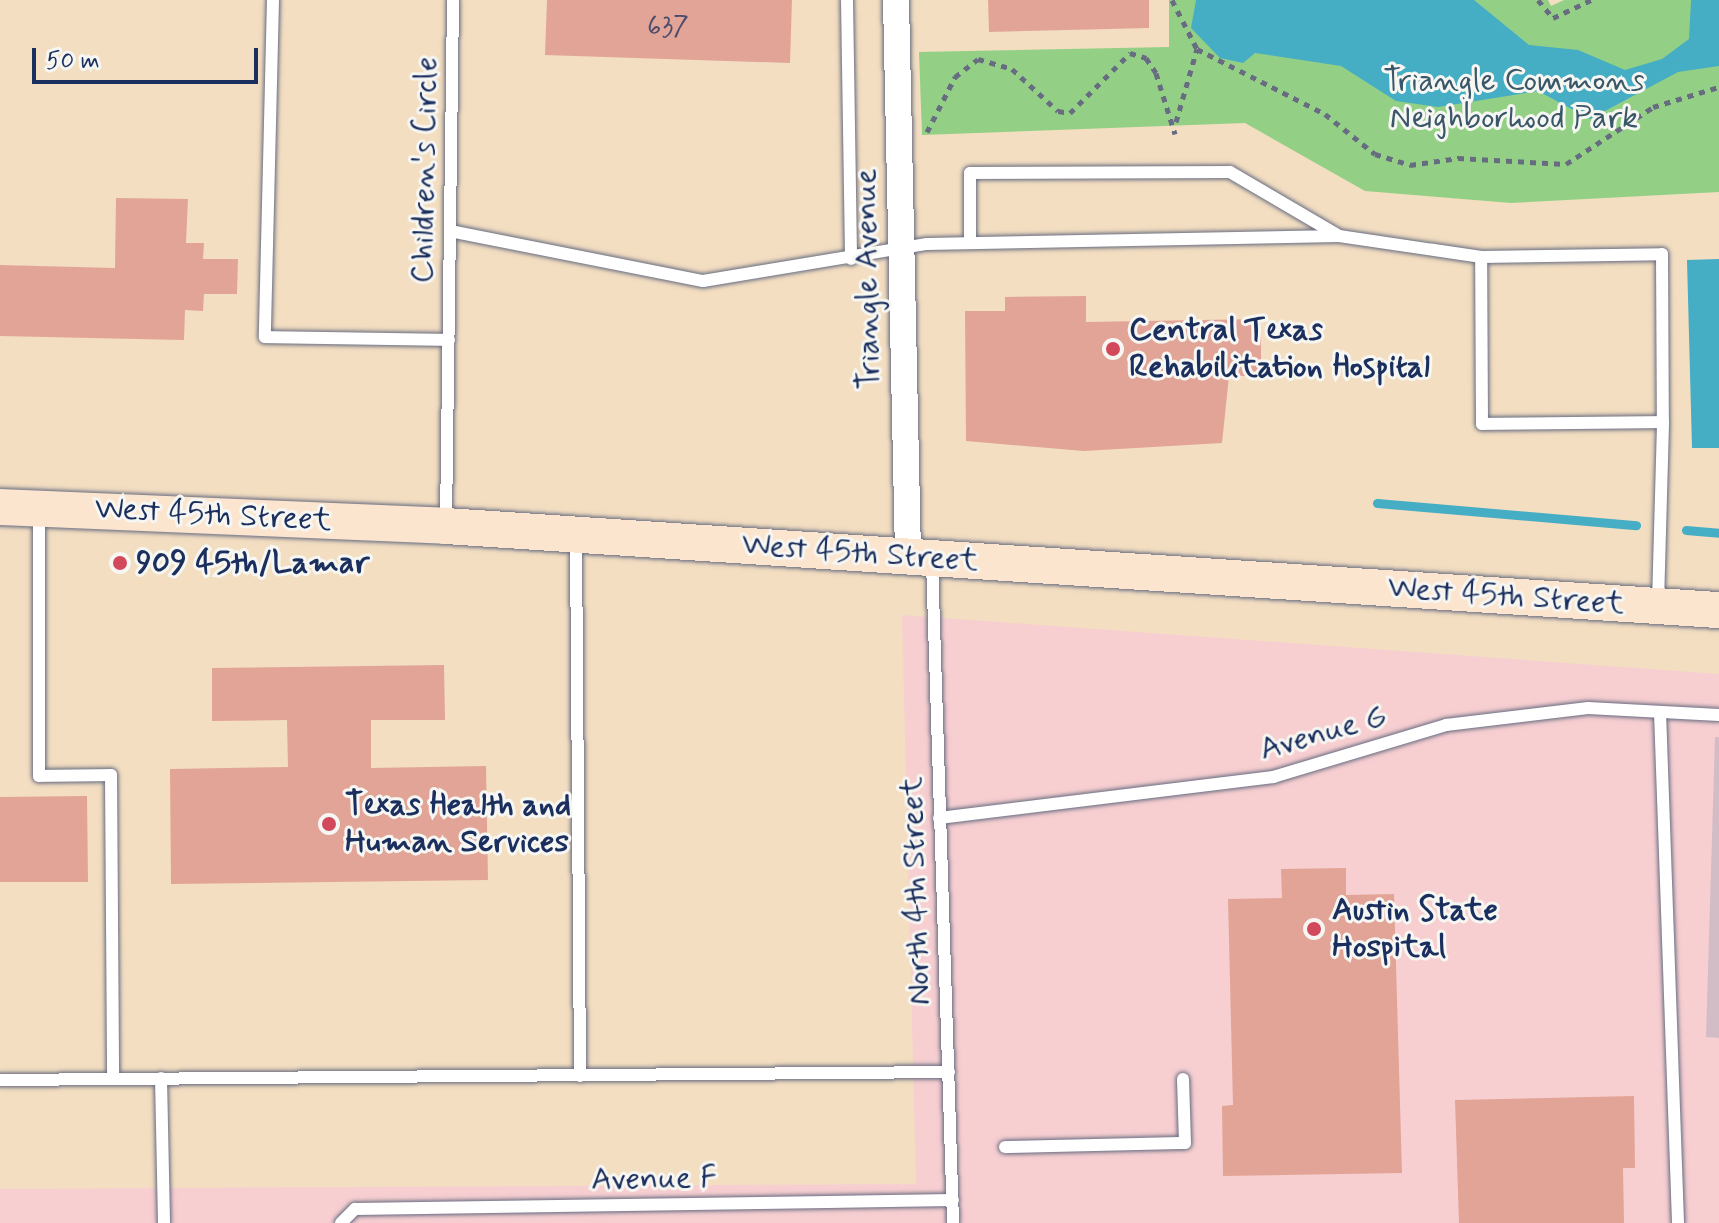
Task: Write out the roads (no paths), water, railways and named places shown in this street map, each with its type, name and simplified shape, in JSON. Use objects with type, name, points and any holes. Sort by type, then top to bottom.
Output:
[{"type":"main road","name":"West 45th Street","points":[[0,507],[446,526],[1719,610]]},
{"type":"street","name":"Triangle Avenue","points":[[896,0],[901,245],[920,557]]},
{"type":"lane","points":[[273,0],[265,337],[449,340]]},
{"type":"lane","name":"Children's Circle","points":[[446,526],[453,0]]},
{"type":"lane","points":[[847,0],[851,259]]},
{"type":"lane","points":[[970,243],[970,173],[1230,172],[1339,236]]},
{"type":"lane","points":[[450,231],[671,280],[737,279],[851,259],[901,245],[970,243],[1339,236],[1481,257],[1662,254],[1663,422],[1658,606]]},
{"type":"lane","points":[[1481,257],[1482,424],[1663,422]]},
{"type":"lane","points":[[39,508],[39,776],[111,775],[113,1079]]},
{"type":"lane","points":[[576,534],[580,1076]]},
{"type":"lane","name":"North 4th Street","points":[[920,557],[939,818],[953,1223]]},
{"type":"lane","name":"Avenue G","points":[[939,818],[1273,777],[1446,725],[1588,708],[1719,715]]},
{"type":"lane","points":[[1660,712],[1678,1223]]},
{"type":"lane","points":[[0,1080],[949,1072]]},
{"type":"lane","points":[[161,1078],[164,1223]]},
{"type":"lane","points":[[1005,1147],[1185,1143],[1183,1079]]},
{"type":"lane","name":"Avenue F","points":[[341,1223],[355,1209],[953,1200]]},
{"type":"water","points":[[1196,0],[1474,0],[1529,45],[1578,50],[1625,70],[1662,59],[1689,39],[1691,0],[1719,0],[1719,66],[1678,72],[1590,119],[1538,91],[1438,107],[1396,101],[1341,66],[1255,53],[1243,63],[1220,58],[1191,28]]},
{"type":"water","points":[[1719,259],[1719,448],[1692,448],[1687,260]]},
{"type":"waterway","points":[[1377,503],[1636,525]]},
{"type":"waterway","points":[[1686,530],[1719,533]]},
{"type":"place","name":"Central Texas Rehabilitation Hospital","points":[[1113,349]]},
{"type":"place","name":"909 45th/Lamar","points":[[120,563]]},
{"type":"place","name":"Texas Health and Human Services","points":[[329,824]]},
{"type":"place","name":"Austin State Hospital","points":[[1314,929]]},
{"type":"park label","name":"Triangle Commons Neighborhood Park","points":[[1514,100]]}]
